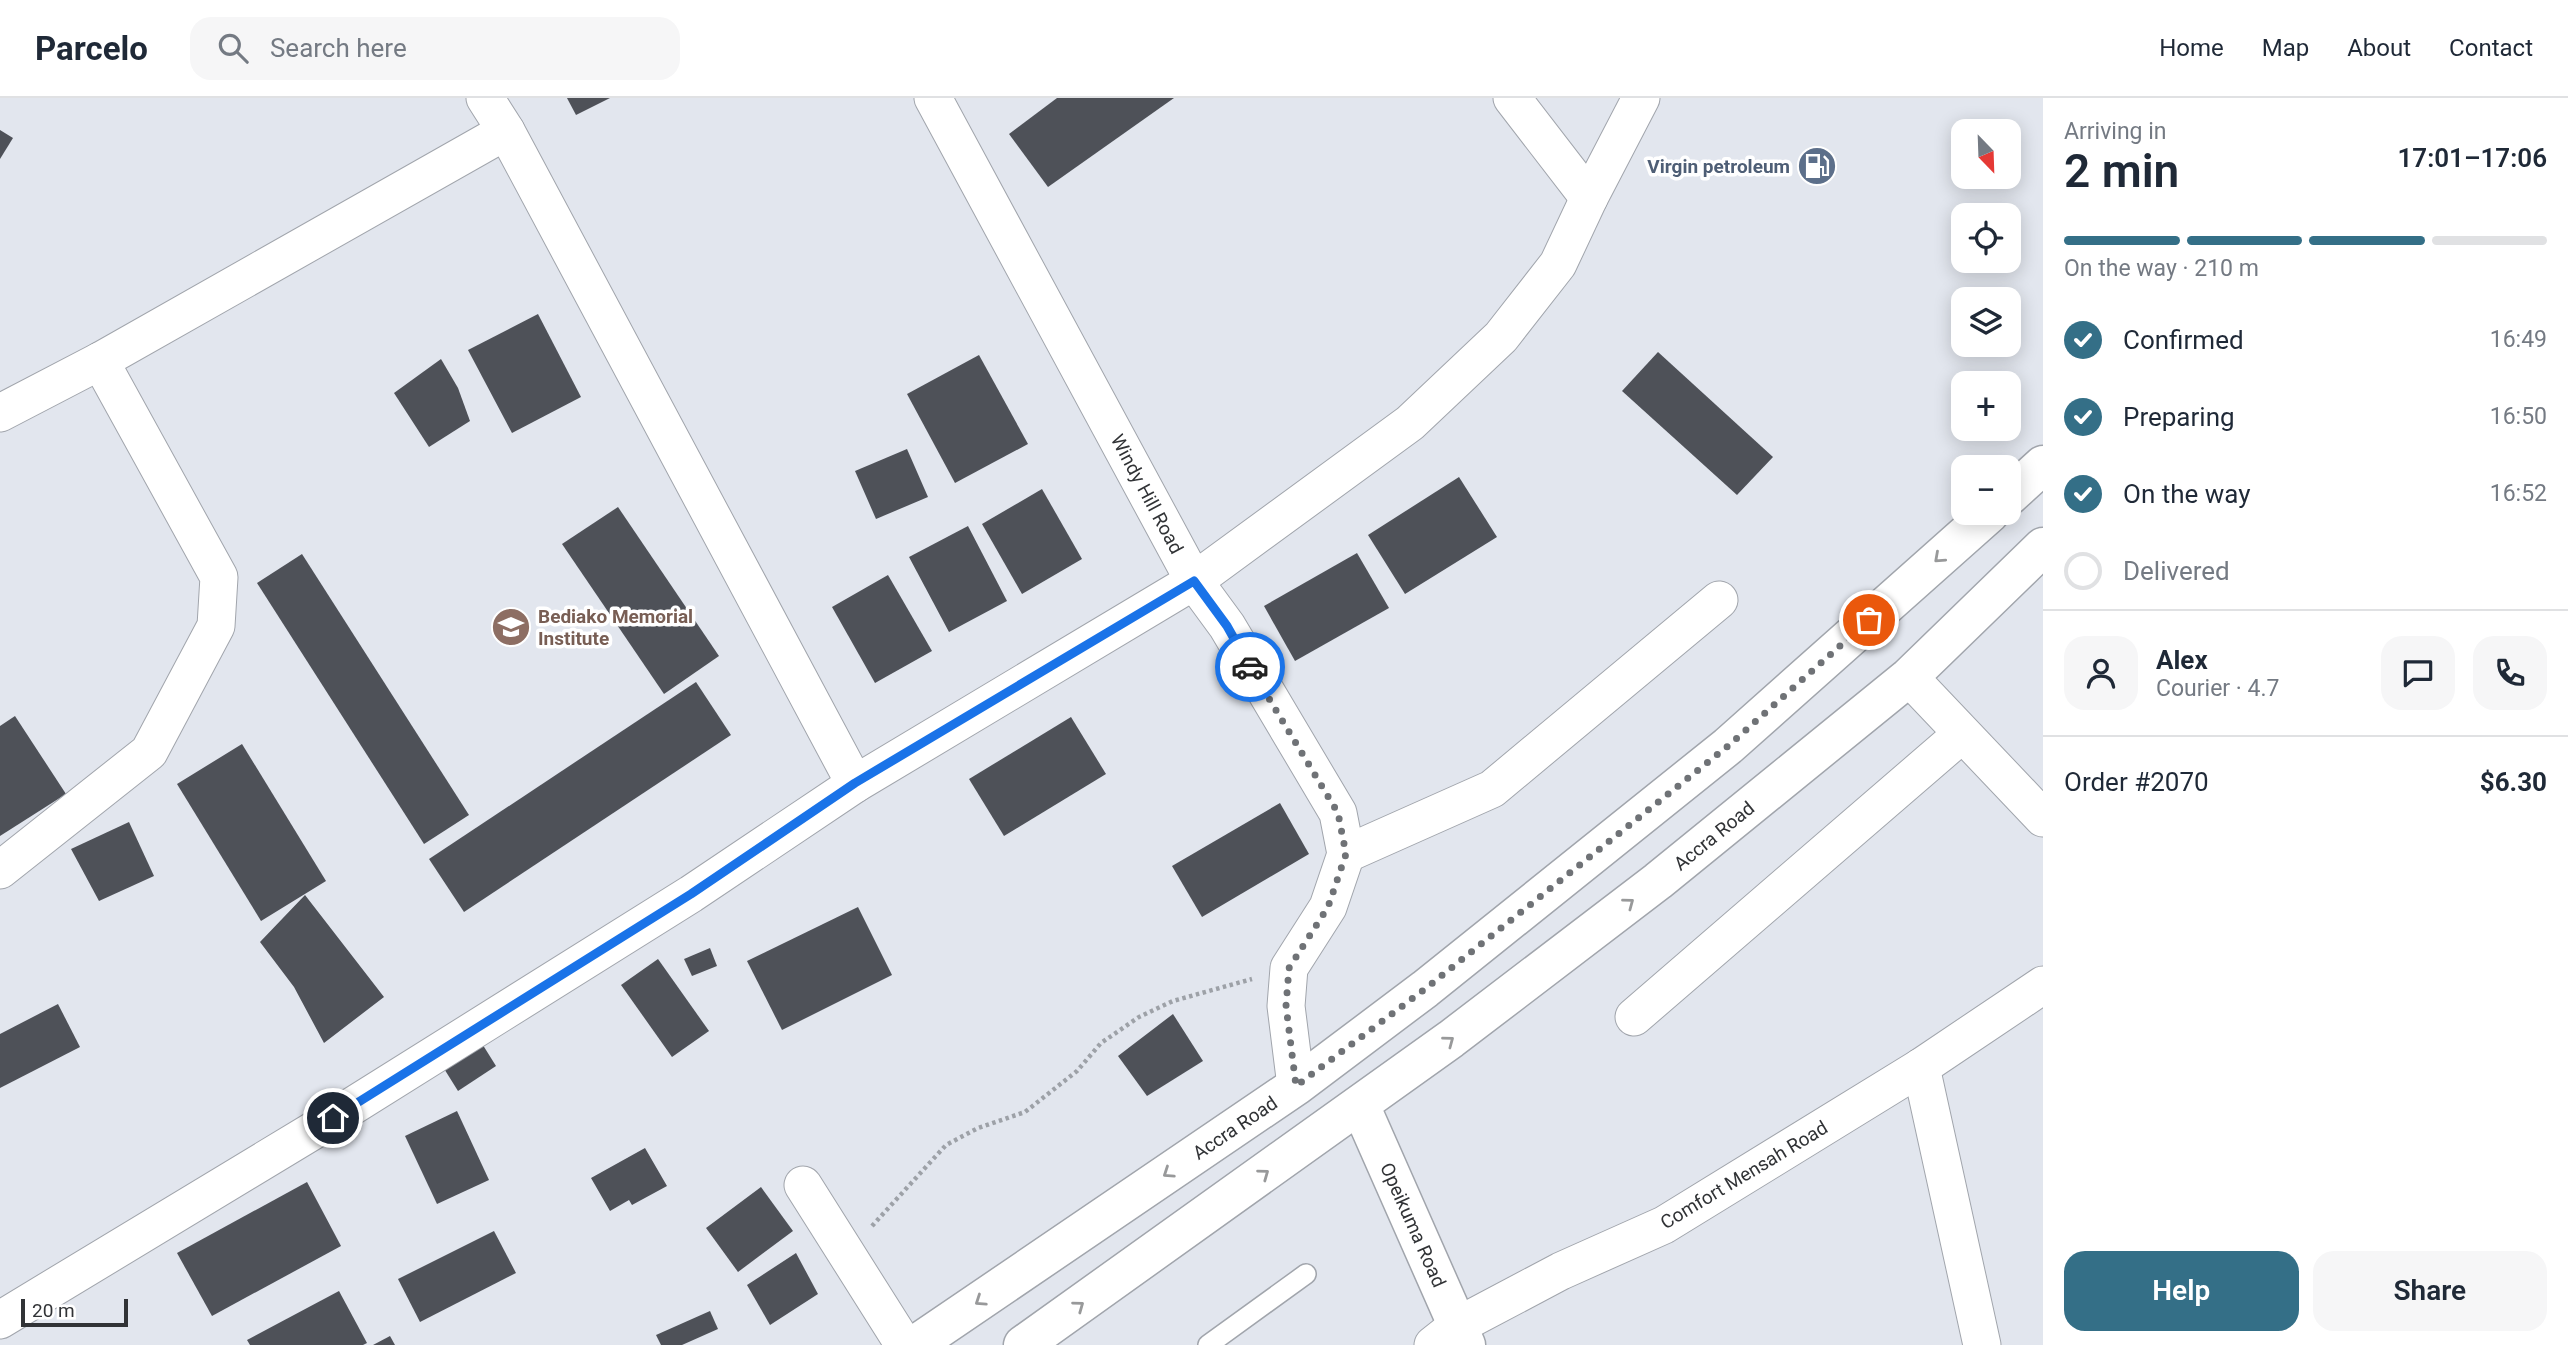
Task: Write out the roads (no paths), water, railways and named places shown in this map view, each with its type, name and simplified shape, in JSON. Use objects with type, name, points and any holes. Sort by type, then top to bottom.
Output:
[{"type":"main road","points":[[2021,485],[2043,465]]},
{"type":"main road","name":"Accra Road","points":[[915,1345],[1296,1086],[1425,989],[1728,746],[1977,525]]},
{"type":"main road","name":"Accra Road","points":[[1034,1342],[1451,1039],[1658,881],[1909,677],[2043,547]]},
{"type":"main road","name":"Opeikuma Road","points":[[1360,1105],[1452,1339]]},
{"type":"street","points":[[485,98],[506,131],[855,783]]},
{"type":"street","name":"Windy Hill Road","points":[[933,98],[1194,581],[1227,626],[1338,813],[1346,854],[1328,907],[1289,968],[1286,1006],[1296,1086]]},
{"type":"street","points":[[1512,98],[1589,198]]},
{"type":"street","points":[[0,1320],[311,1132],[691,894],[855,783],[1194,581],[1410,423],[1501,337],[1558,264],[1641,98]]},
{"type":"street","points":[[0,413],[100,361],[506,131]]},
{"type":"street","points":[[0,870],[149,752],[216,626],[219,577],[100,361]]},
{"type":"street","points":[[1346,854],[1492,789],[1720,600]]},
{"type":"street","points":[[1909,677],[2043,818]]},
{"type":"street","points":[[1634,1017],[1962,734]]},
{"type":"street","name":"Comfort Mensah Road","points":[[1452,1339],[1561,1271],[1664,1225],[1921,1067],[2043,985]]},
{"type":"street","points":[[1921,1067],[1982,1345]]},
{"type":"street","points":[[803,1185],[904,1345]]},
{"type":"lane","points":[[1208,1345],[1306,1274]]},
{"type":"place","name":"Virgin petroleum","points":[[1817,166]]},
{"type":"place","name":"Bediako Memorial Institute","points":[[511,627]]}]
